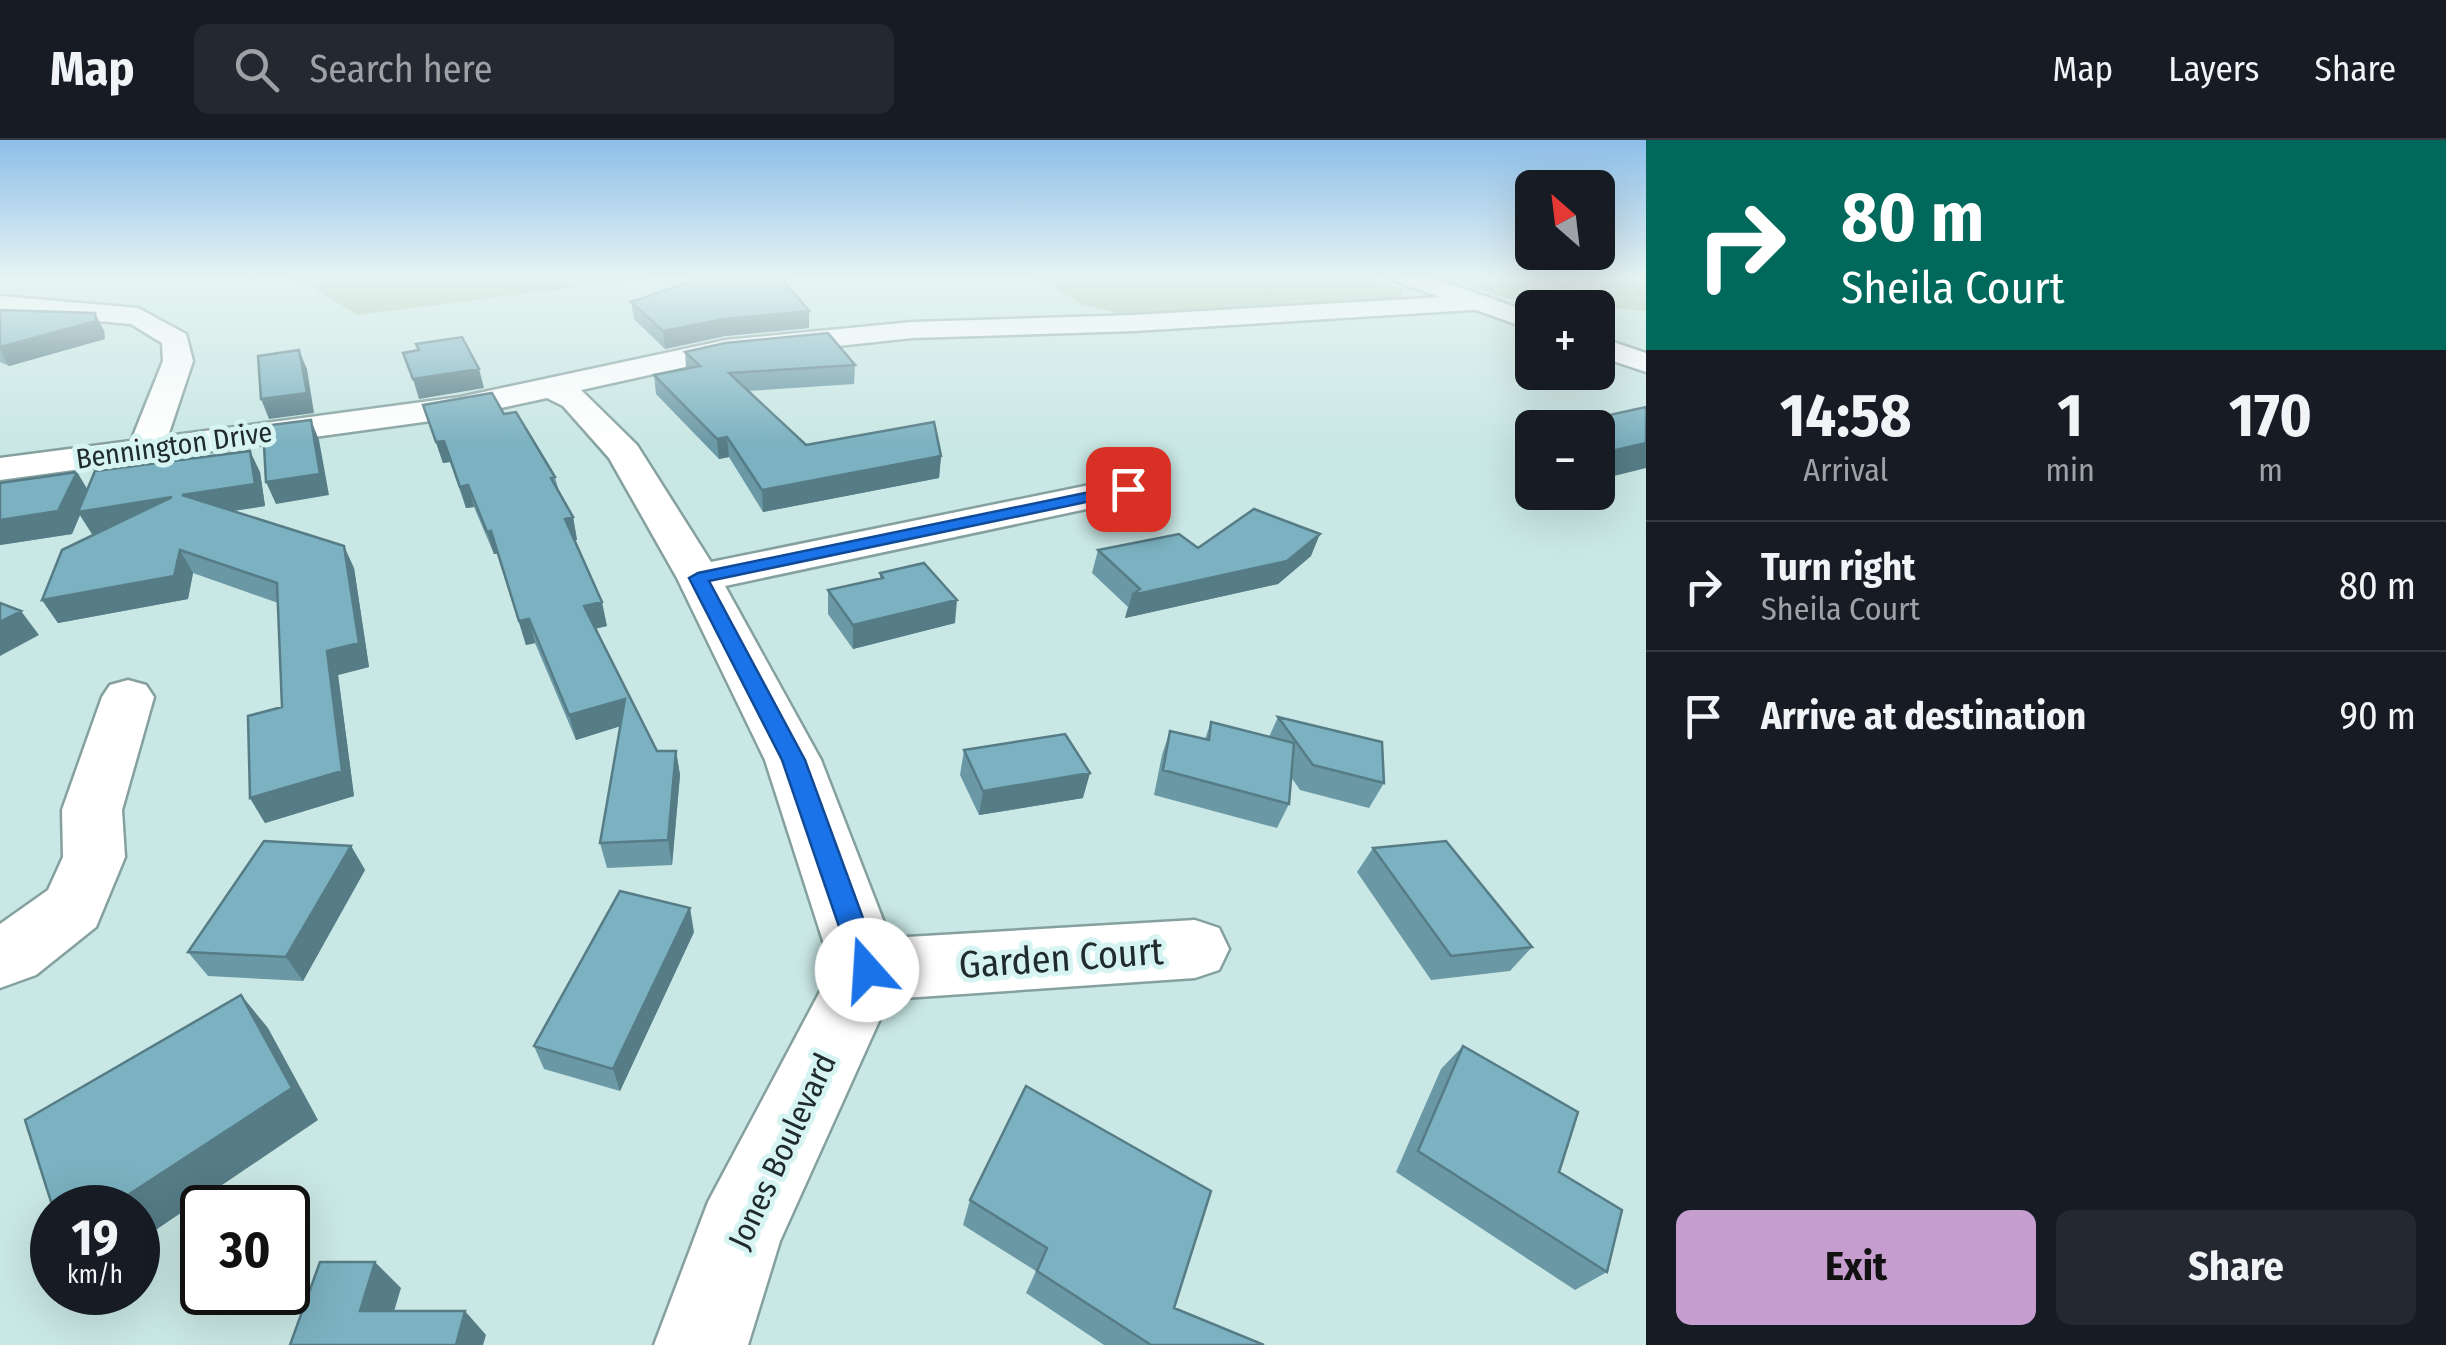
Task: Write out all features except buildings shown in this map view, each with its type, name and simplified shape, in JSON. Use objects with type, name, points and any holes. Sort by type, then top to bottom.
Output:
[{"type":"street","points":[[146,448],[178,361],[176,340],[164,332]]},
{"type":"street","name":"Bennington Drive","points":[[0,469],[460,407],[581,371],[726,349],[890,332]]},
{"type":"street","points":[[1615,352],[1646,363]]},
{"type":"street","points":[[581,371],[574,399],[624,453],[698,578],[793,760],[867,970]]},
{"type":"street","points":[[698,578],[1128,489]]},
{"type":"street","points":[[0,958],[12,954],[73,908],[94,856],[92,810],[128,697]]},
{"type":"street","name":"Garden Court","points":[[867,970],[1195,950]]},
{"type":"street","name":"Jones Boulevard","points":[[701,1345],[740,1233],[867,970]]},
{"type":"route","points":[[867,970],[793,760],[698,578],[1128,489]]}]
